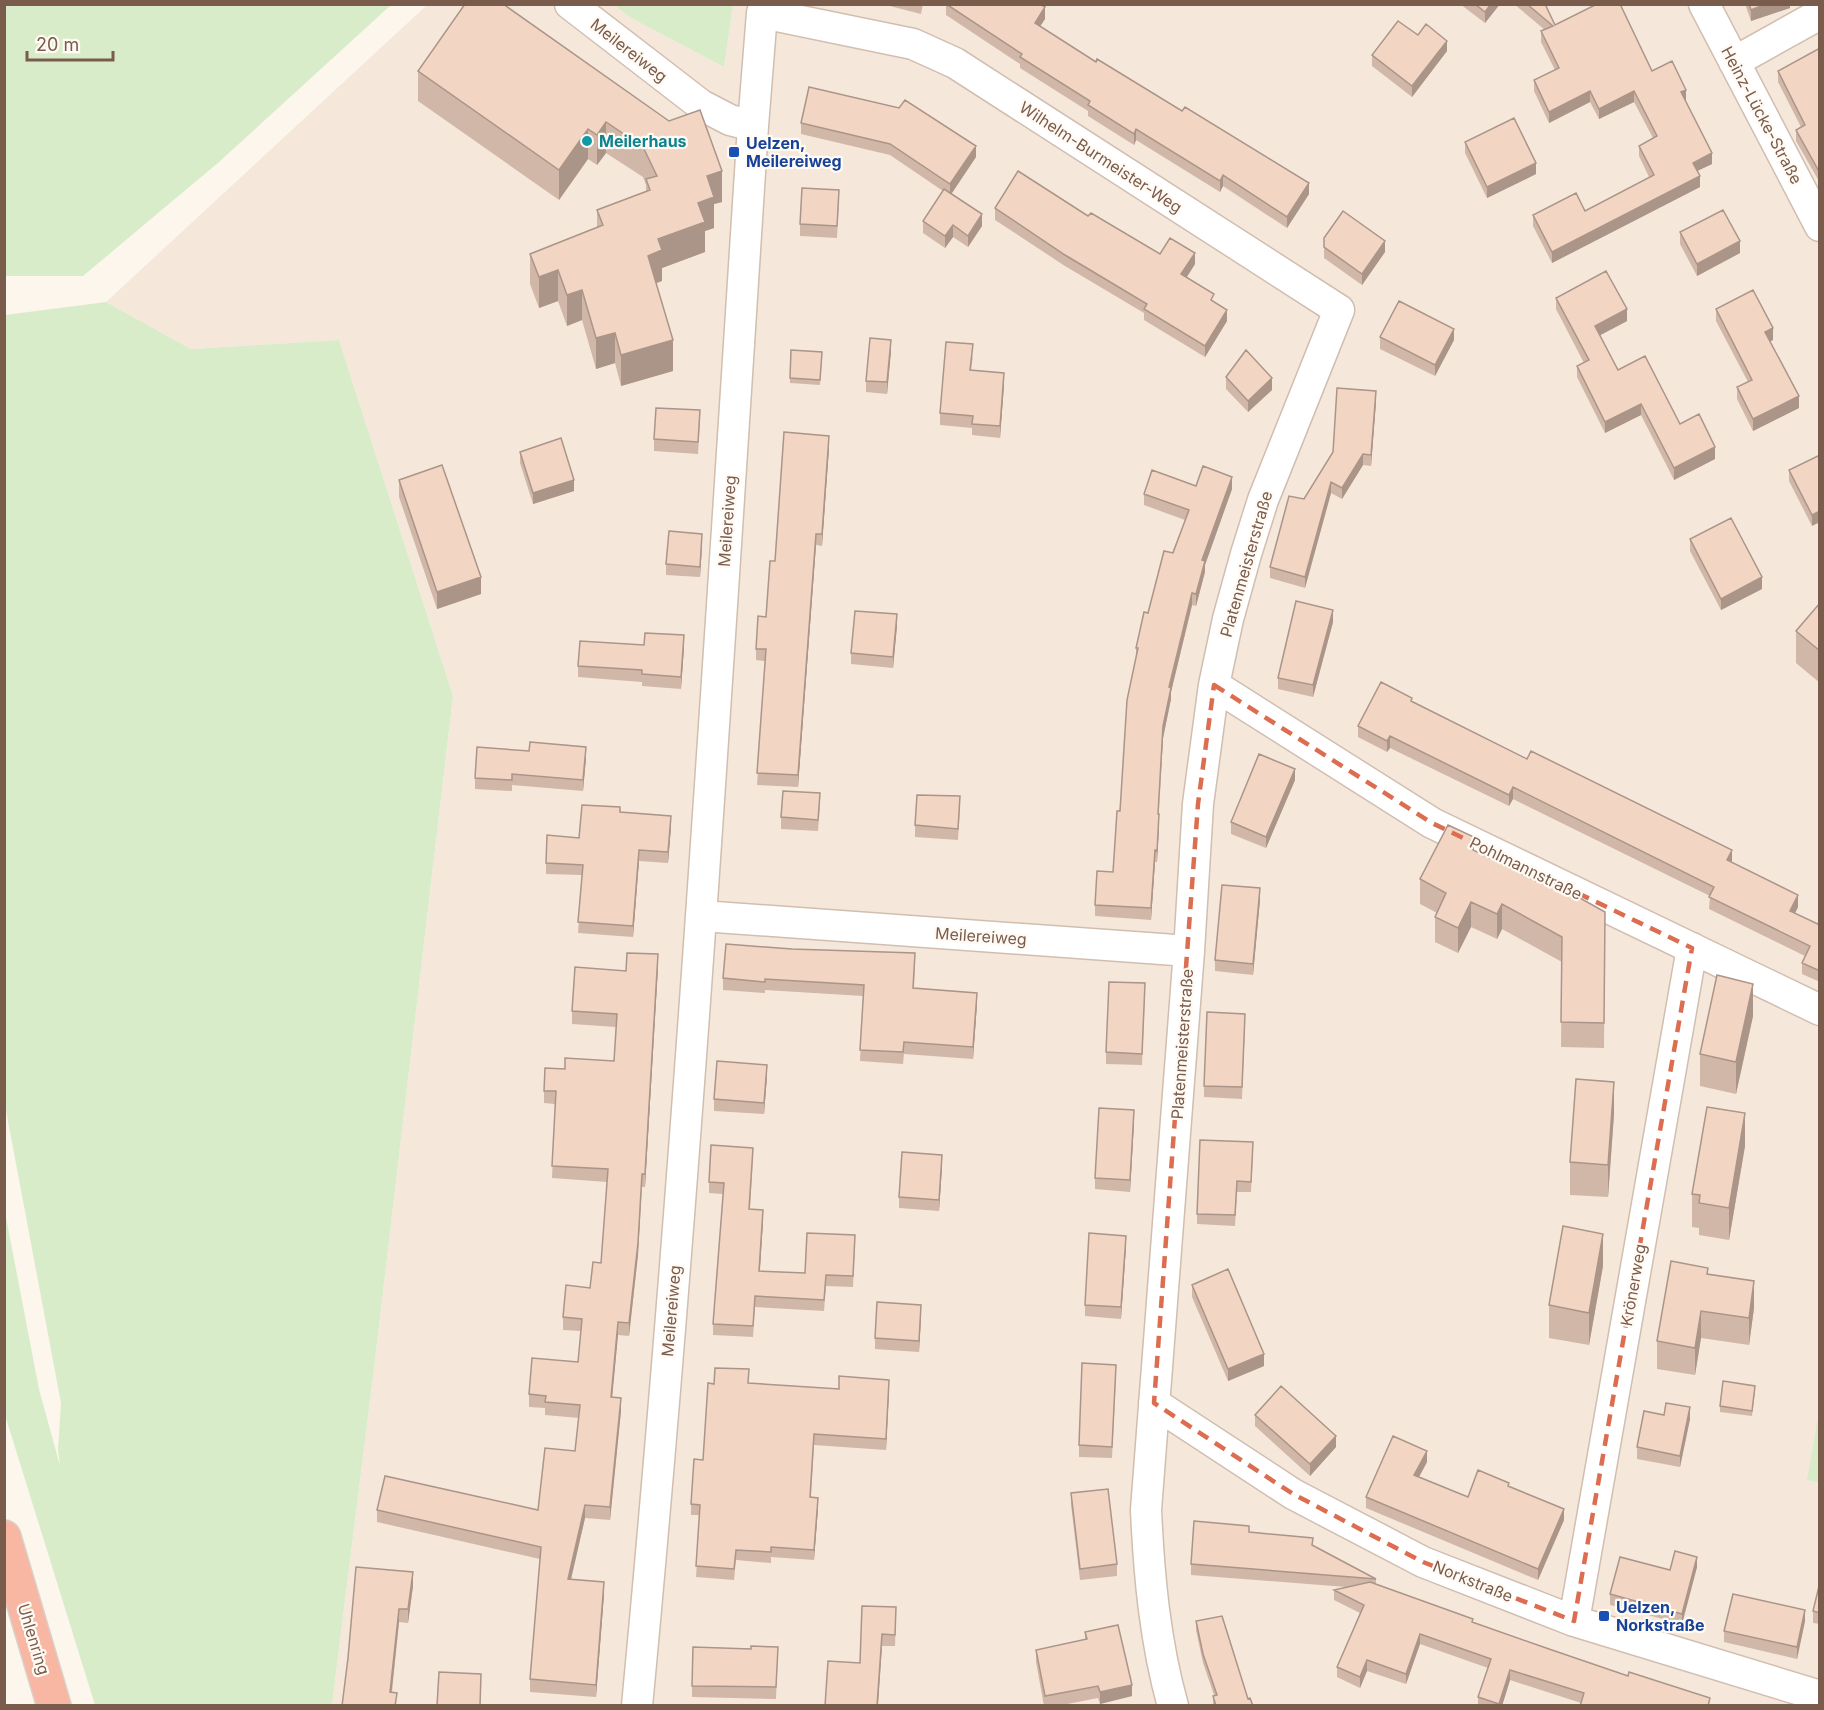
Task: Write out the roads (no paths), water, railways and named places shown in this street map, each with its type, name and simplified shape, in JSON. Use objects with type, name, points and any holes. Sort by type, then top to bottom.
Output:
[{"type":"highway","name":"Uhlenring","points":[[4,1537],[54,1706]]},
{"type":"street","name":"Meilereiweg","points":[[570,4],[701,105],[730,120],[753,126]]},
{"type":"street","name":"Heinz-Lücke-Straße","points":[[1704,4],[1820,226]]},
{"type":"street","name":"Meilereiweg","points":[[637,1706],[702,916],[762,13]]},
{"type":"street","name":"Wilhelm-Burmeister-Weg","points":[[762,13],[913,44],[955,63],[1339,310],[1305,396]]},
{"type":"street","points":[[1734,62],[1820,14]]},
{"type":"street","name":"Platenmeisterstraße","points":[[1173,1706],[1159,1645],[1148,1558],[1146,1510],[1189,951],[1198,804],[1214,685],[1228,619],[1267,490],[1305,396]]},
{"type":"street","name":"Pohlmannstraße","points":[[1214,685],[1432,823],[1820,1010]]},
{"type":"street","name":"Meilereiweg","points":[[702,916],[1189,951]]},
{"type":"street","name":"Krönerweg","points":[[1574,1622],[1692,948]]},
{"type":"street","name":"Norkstraße","points":[[1154,1403],[1293,1494],[1423,1562],[1574,1622],[1820,1696]]},
{"type":"place","name":"Meilerhaus","points":[[587,141]]},
{"type":"place","name":"Uelzen, Meilereiweg","points":[[734,152]]},
{"type":"place","name":"Uelzen, Norkstraße","points":[[1604,1616]]}]
